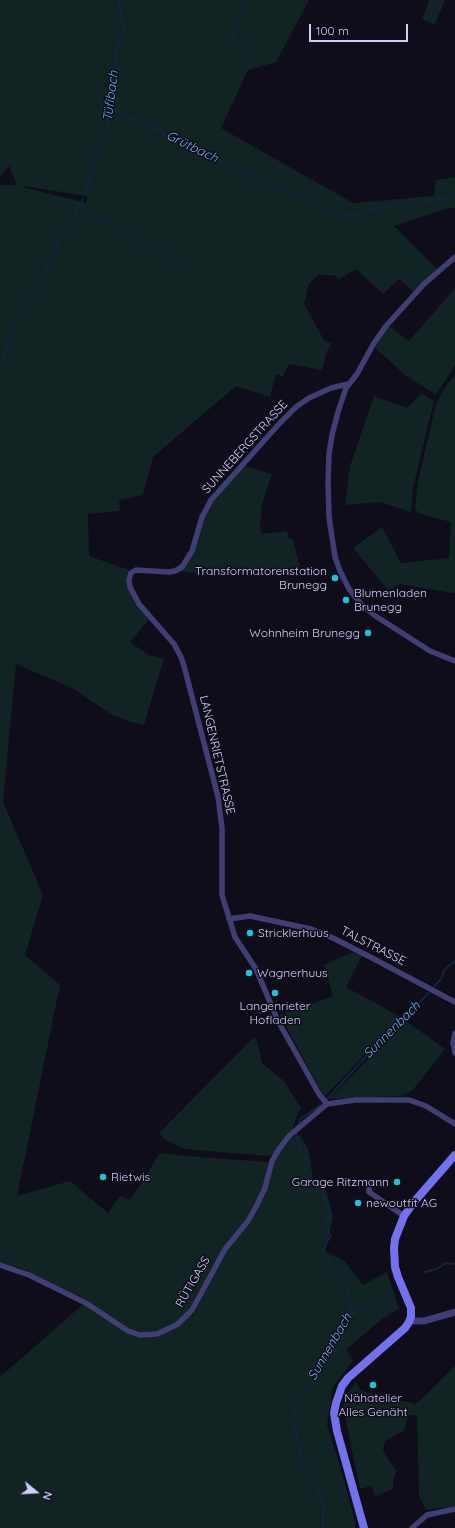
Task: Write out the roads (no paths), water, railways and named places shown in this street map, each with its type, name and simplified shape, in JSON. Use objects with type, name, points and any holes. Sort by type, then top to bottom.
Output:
[{"type":"main road","points":[[364,1528],[337,1431],[334,1413],[336,1403],[342,1386],[348,1378],[406,1328],[410,1320],[411,1308],[398,1277],[394,1258],[395,1239],[404,1216],[418,1197],[455,1155]]},
{"type":"street","points":[[455,257],[424,284],[386,326],[357,374],[348,384],[336,418],[328,471],[329,517],[335,556],[349,589],[370,612],[427,650],[455,661]]},
{"type":"street","name":"SUNNEBERGSTRASSE","points":[[132,572],[138,569],[166,572],[175,571],[182,567],[190,557],[202,517],[211,500],[284,419],[301,404],[315,395],[331,388],[348,384]]},
{"type":"street","name":"LANGENRIETSTRASSE","points":[[132,572],[129,577],[129,582],[134,596],[145,612],[174,644],[184,666],[220,808],[222,835],[222,895],[237,941],[256,969],[278,1021],[319,1094],[327,1104]]},
{"type":"street","name":"TALSTRASSE","points":[[229,919],[252,916],[311,929],[333,938],[455,1002]]},
{"type":"street","points":[[455,1033],[453,1043],[455,1053]]},
{"type":"street","points":[[327,1104],[356,1100],[409,1100],[426,1106],[455,1124]]},
{"type":"street","name":"RÜTIGASS","points":[[0,1266],[29,1275],[86,1303],[123,1329],[132,1333],[146,1336],[163,1332],[178,1324],[192,1310],[222,1254],[248,1221],[257,1205],[265,1188],[272,1161],[279,1150],[290,1136],[327,1104]]},
{"type":"street","points":[[369,1182],[369,1192],[404,1216]]},
{"type":"street","points":[[410,1320],[424,1321],[455,1312]]},
{"type":"street","points":[[412,1528],[427,1515],[455,1509]]},
{"type":"waterway","name":"Tüfibach","points":[[85,192],[97,152],[106,136],[111,108],[117,47],[125,30],[122,22],[119,0]]},
{"type":"waterway","points":[[244,0],[232,37],[253,56]]},
{"type":"waterway","name":"Grütbach","points":[[111,108],[272,186]]},
{"type":"waterway","name":"Grütbach","points":[[278,189],[305,199],[325,211],[338,215],[343,220],[347,215],[357,215],[374,209],[408,203]]},
{"type":"waterway","name":"Grütbach","points":[[413,203],[445,199],[455,195]]},
{"type":"waterway","name":"Tüfibach","points":[[4,361],[9,334],[37,289],[59,241],[69,227],[83,199]]},
{"type":"waterway","points":[[79,207],[190,269]]},
{"type":"waterway","name":"Sunnenbach","points":[[327,1099],[385,1036],[422,1000],[441,979],[444,970],[455,961]]},
{"type":"waterway","name":"Sunnenbach","points":[[295,1129],[302,1118],[322,1104]]},
{"type":"waterway","name":"Sunnenbach","points":[[296,1133],[301,1150],[308,1159],[303,1176],[323,1189],[323,1199],[327,1202],[330,1214],[326,1222],[330,1236],[323,1251],[347,1290],[352,1313],[337,1331],[330,1351],[309,1388],[297,1405],[293,1418],[303,1466],[319,1490],[323,1507],[323,1528]]},
{"type":"waterway","points":[[425,1272],[436,1269],[446,1263],[455,1264]]},
{"type":"waterway","points":[[352,1313],[381,1305],[388,1293]]},
{"type":"place","name":"Transformatorenstation Brunegg","points":[[335,578]]},
{"type":"place","name":"Blumenladen Brunegg","points":[[346,600]]},
{"type":"place","name":"Wohnheim Brunegg","points":[[368,633]]},
{"type":"place","name":"Stricklerhuus","points":[[250,933]]},
{"type":"place","name":"Wagnerhuus","points":[[249,973]]},
{"type":"place","name":"Langenrieter Hofladen","points":[[275,993]]},
{"type":"place","name":"Rietwis","points":[[103,1177]]},
{"type":"place","name":"Garage Ritzmann","points":[[397,1182]]},
{"type":"place","name":"newoutfit AG","points":[[358,1203]]},
{"type":"place","name":"Nähatelier Alles Genäht","points":[[373,1385]]}]
